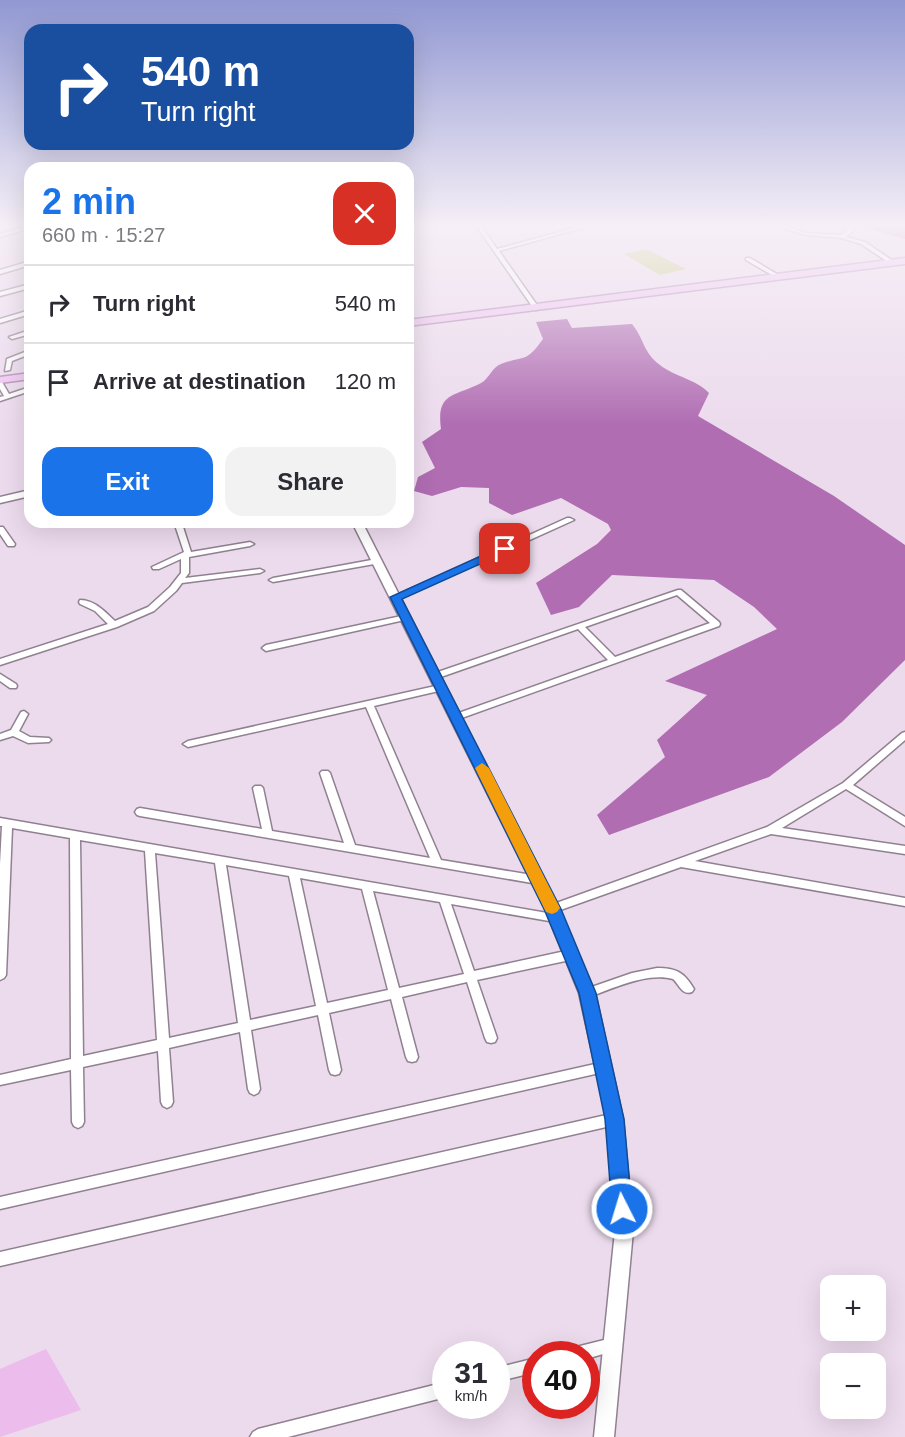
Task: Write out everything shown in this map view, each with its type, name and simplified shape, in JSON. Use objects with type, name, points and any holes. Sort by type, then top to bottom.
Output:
[{"type":"highway","points":[[414,329],[630,300],[670,291]]},
{"type":"highway","points":[[414,322],[536,308],[678,298],[734,291]]},
{"type":"highway","points":[[4,371],[24,369]]},
{"type":"highway","points":[[0,381],[24,377]]},
{"type":"street","points":[[525,291],[536,308]]},
{"type":"street","points":[[0,321],[24,314]]},
{"type":"street","points":[[12,337],[24,334]]},
{"type":"street","points":[[4,371],[9,360],[24,354]]},
{"type":"street","points":[[0,381],[4,398],[24,391]]},
{"type":"street","points":[[0,500],[24,494]]},
{"type":"street","points":[[396,597],[570,520]]},
{"type":"street","points":[[0,662],[114,625],[151,609],[184,573],[187,554],[180,528]]},
{"type":"street","points":[[360,528],[538,880],[587,993],[615,1119],[624,1231],[604,1437]]},
{"type":"street","points":[[0,530],[11,544]]},
{"type":"street","points":[[156,567],[169,559],[187,554],[250,544]]},
{"type":"street","points":[[273,580],[377,561]]},
{"type":"street","points":[[178,581],[225,573],[260,571]]},
{"type":"street","points":[[188,744],[369,705],[438,682],[579,626],[678,592],[716,624],[456,717]]},
{"type":"street","points":[[83,602],[98,609],[114,625]]},
{"type":"street","points":[[266,648],[406,617]]},
{"type":"street","points":[[579,626],[613,660]]},
{"type":"street","points":[[0,677],[13,686]]},
{"type":"street","points":[[369,705],[436,862]]},
{"type":"street","points":[[0,737],[14,732],[24,714]]},
{"type":"street","points":[[14,732],[28,740],[46,740]]},
{"type":"street","points":[[0,975],[4,823],[444,899],[554,914],[680,863],[771,830],[846,785],[905,735]]},
{"type":"street","points":[[325,773],[351,848]]},
{"type":"street","points":[[846,785],[905,822]]},
{"type":"street","points":[[258,788],[268,834]]},
{"type":"street","points":[[140,812],[538,880]]},
{"type":"street","points":[[771,830],[905,850]]},
{"type":"street","points":[[75,835],[78,1122]]},
{"type":"street","points":[[150,848],[167,1102]]},
{"type":"street","points":[[220,860],[254,1089]]},
{"type":"street","points":[[680,863],[905,902]]},
{"type":"street","points":[[294,873],[335,1070]]},
{"type":"street","points":[[366,885],[393,995],[412,1057]]},
{"type":"street","points":[[444,899],[491,1038]]},
{"type":"street","points":[[0,1080],[570,955]]},
{"type":"street","points":[[587,993],[657,973],[679,977],[688,989]]},
{"type":"street","points":[[0,1203],[604,1067]]},
{"type":"street","points":[[0,1259],[615,1119]]},
{"type":"street","points":[[600,1348],[612,1345]]},
{"type":"street","points":[[258,1437],[432,1393]]},
{"type":"shaded area","points":[[567,319],[572,328],[632,324],[654,360],[666,369],[698,384],[709,393],[698,416],[834,496],[905,545],[905,660],[842,722],[769,777],[609,835],[597,815],[665,757],[657,740],[707,695],[665,681],[777,629],[754,607],[714,580],[612,575],[579,607],[551,615],[536,583],[597,544],[611,530],[608,524],[561,498],[512,515],[489,503],[489,488],[461,487],[432,496],[414,491],[418,477],[435,468],[422,442],[441,429],[441,408],[444,402],[449,397],[484,381],[498,366],[528,356],[543,339],[536,322]]},
{"type":"shaded area","points":[[46,1349],[81,1410],[0,1437],[0,1369]]},
{"type":"slow traffic","points":[[482,768],[552,908]]},
{"type":"route","points":[[505,549],[396,597],[552,909],[587,993],[615,1119],[622,1209]]}]
